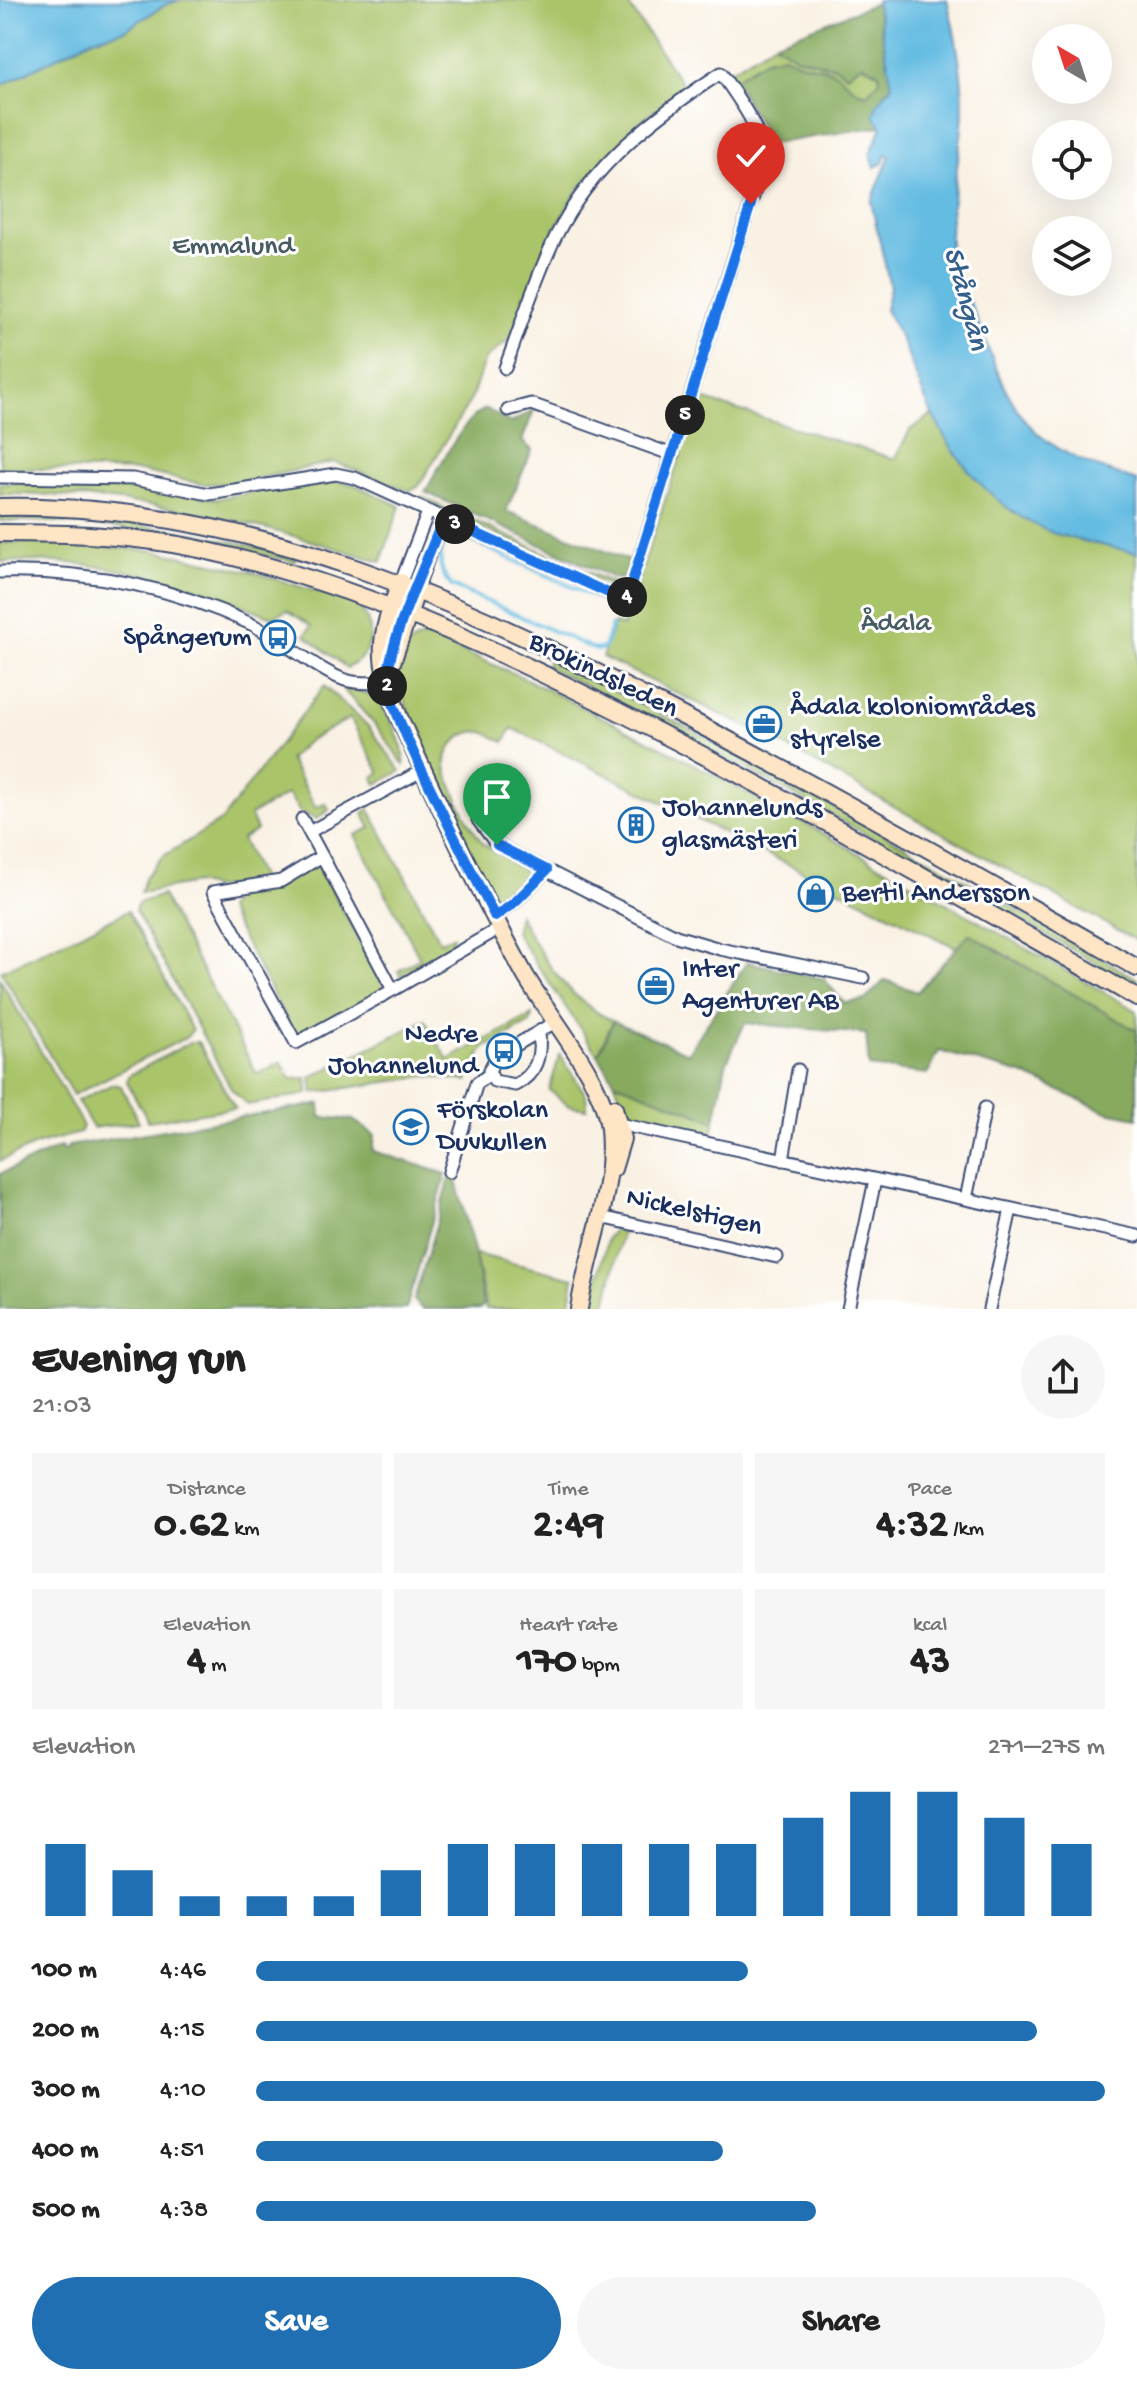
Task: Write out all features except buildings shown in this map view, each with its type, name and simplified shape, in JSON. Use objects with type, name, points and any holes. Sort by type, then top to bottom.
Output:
[{"type":"main road","name":"Brokindsleden","points":[[0,507],[81,508],[210,525],[296,547],[401,582],[563,655],[770,761],[1137,968]]},
{"type":"main road","name":"Brokindsleden","points":[[0,533],[59,533],[198,549],[284,571],[407,613],[572,686],[762,787],[1137,998]]},
{"type":"main road","points":[[401,582],[390,607],[380,650],[386,682],[423,770],[498,923],[555,1022],[577,1053],[614,1123],[610,1174],[579,1309]]},
{"type":"main road","points":[[386,682],[417,589]]},
{"type":"main road","points":[[394,653],[413,632],[436,625]]},
{"type":"street","points":[[0,477],[133,479],[209,494],[336,474],[355,478],[626,601],[755,193],[764,151],[758,131],[721,73],[643,128],[611,158],[584,192],[557,234],[505,368]]},
{"type":"street","points":[[508,410],[531,404],[673,455]]},
{"type":"street","points":[[401,582],[428,512]]},
{"type":"street","points":[[417,589],[443,518]]},
{"type":"street","points":[[0,572],[71,574],[131,584],[186,599],[264,631],[347,681],[386,682]]},
{"type":"street","points":[[309,832],[423,770]]},
{"type":"street","points":[[302,819],[393,990]]},
{"type":"street","points":[[478,820],[497,845],[676,936],[720,949],[863,978]]},
{"type":"street","points":[[322,856],[281,881],[213,892],[296,1043],[393,990],[498,923],[547,870]]},
{"type":"street","points":[[449,1172],[477,1083],[490,1074],[496,1057],[555,1022]]},
{"type":"street","points":[[490,1074],[497,1084],[515,1085],[524,1080],[538,1062],[539,1033]]},
{"type":"street","points":[[783,1160],[798,1070]]},
{"type":"street","points":[[966,1199],[985,1108]]},
{"type":"street","points":[[614,1123],[1137,1236]]},
{"type":"street","points":[[848,1309],[875,1180]]},
{"type":"street","points":[[989,1309],[1011,1209]]},
{"type":"street","name":"Nickelstigen","points":[[601,1217],[777,1257]]},
{"type":"green space","name":"Emmalund","points":[[180,0],[625,0],[685,88],[639,122],[578,190],[548,240],[511,338],[485,359],[471,399],[418,487],[409,491],[334,462],[237,483],[202,484],[140,471],[0,468],[0,86],[92,39],[125,30],[165,5]]},
{"type":"green space","points":[[876,3],[892,85],[884,93],[882,126],[770,144],[734,79],[766,59],[784,55],[796,62],[834,72],[853,88],[867,94],[880,80],[879,73],[862,64],[847,75],[836,67],[796,57],[774,43]]},
{"type":"green space","points":[[774,43],[796,57],[836,67],[847,75],[862,64],[879,73],[880,80],[867,94],[862,93],[834,72],[796,62],[784,55],[766,59],[734,79],[729,71]]},
{"type":"green space","name":"Ådala","points":[[699,398],[895,459],[910,430],[932,415],[969,471],[1053,533],[1137,553],[1137,941],[772,739],[602,657],[614,624],[623,626]]},
{"type":"green space","points":[[487,409],[511,423],[534,410],[522,441],[532,450],[506,511],[630,561],[623,578],[616,579],[425,492],[461,432]]},
{"type":"green space","points":[[320,479],[353,484],[400,506],[381,562],[193,512],[100,499],[0,494],[0,483],[129,484],[216,499]]},
{"type":"green space","points":[[421,497],[619,586],[607,585],[419,500]]},
{"type":"green space","points":[[0,515],[76,518],[150,526],[223,539],[296,557],[295,562],[112,527],[0,521]]},
{"type":"green space","points":[[48,542],[156,551],[249,571],[357,604],[368,622],[368,647],[347,668],[305,635],[311,626],[287,610],[273,617],[172,582],[106,567],[37,561],[0,562],[0,543]]},
{"type":"green space","points":[[426,636],[524,678],[806,824],[1137,1011],[1137,1031],[970,934],[959,949],[512,728],[504,742],[485,733],[468,733],[456,741],[446,759],[456,795],[479,838],[492,850],[522,864],[526,878],[504,898],[495,896],[471,855],[438,785],[401,687],[398,671],[403,653],[414,641]]},
{"type":"green space","points":[[549,659],[699,734],[846,813],[1137,979],[1137,987],[844,822],[546,666]]},
{"type":"green space","points":[[324,686],[367,725],[401,771],[377,784],[373,777],[380,773],[350,718],[308,741],[289,759],[316,808],[326,803],[329,810],[316,819],[300,812],[288,794],[250,815],[257,830],[242,839],[262,881],[213,888],[196,883],[140,893],[146,876],[162,857],[222,820]]},
{"type":"green space","points":[[342,688],[366,693],[378,702],[399,739],[404,765],[376,726]]},
{"type":"green space","points":[[369,809],[440,942],[453,936],[452,946],[401,976],[398,971],[420,958],[355,835],[371,828],[363,813]]},
{"type":"green space","points":[[317,862],[386,990],[297,1039],[227,909],[238,894],[282,884]]},
{"type":"green space","points":[[162,895],[257,1074],[281,1062],[291,1079],[307,1078],[308,1094],[248,1105],[232,1090],[135,910],[138,903]]},
{"type":"green space","points":[[128,911],[192,1030],[187,1037],[73,1095],[1,971]]},
{"type":"green space","points":[[519,915],[537,946],[570,990],[613,1021],[598,1055],[515,932]]},
{"type":"green space","points":[[969,934],[1137,1031],[1137,1118],[1107,1112],[1022,1074],[939,1051],[928,1074],[869,1067],[866,1034],[745,1023],[726,1064],[715,1121],[615,1082],[598,1055],[613,1021],[688,1053],[747,962],[824,979],[844,1003],[865,1000],[885,980],[917,992]]},
{"type":"green space","points":[[0,979],[83,1126],[80,1133],[38,1144],[0,1161]]},
{"type":"green space","points":[[532,1015],[530,1023],[484,1048],[472,1071],[466,1071],[468,1081],[426,1076],[313,1093],[311,1077],[425,1020],[448,1060]]},
{"type":"green space","points":[[191,1042],[198,1042],[235,1108],[148,1121],[127,1082],[128,1076]]},
{"type":"green space","points":[[560,1055],[586,1095],[587,1109],[569,1106],[549,1090]]},
{"type":"green space","points":[[615,1082],[715,1121],[712,1136],[634,1116],[623,1104]]},
{"type":"green space","points":[[113,1084],[121,1086],[139,1122],[93,1128],[77,1101]]},
{"type":"green space","points":[[320,1104],[321,1117],[353,1120],[375,1135],[373,1151],[446,1174],[406,1309],[0,1309],[0,1174],[61,1147],[62,1151],[68,1146]]},
{"type":"green space","points":[[451,1175],[455,1177],[475,1254],[483,1306],[479,1309],[422,1309],[414,1300]]},
{"type":"green space","points":[[623,1228],[605,1309],[590,1309],[608,1237],[615,1229]]},
{"type":"green space","points":[[475,1254],[574,1278],[569,1309],[486,1309]]},
{"type":"water","points":[[0,0],[180,0],[165,5],[125,30],[92,39],[0,86]]},
{"type":"water","name":"Stångån","points":[[876,0],[947,0],[963,95],[951,218],[953,266],[1001,378],[1013,403],[1028,423],[1046,440],[1069,454],[1137,481],[1137,553],[1053,533],[1015,513],[968,469],[933,416],[899,335],[885,310],[890,287],[871,202],[890,156],[886,154],[883,163],[875,167],[870,154],[882,127],[874,116],[877,104],[892,85]]},
{"type":"waterway","points":[[612,625],[604,648],[596,650],[452,586],[441,566],[443,543],[454,538],[467,539],[603,601],[613,611]]},
{"type":"place","name":"Spångerum","points":[[278,638]]},
{"type":"place","name":"Ådala koloniområdes styrelse","points":[[764,724]]},
{"type":"place","name":"Johannelunds glasmästeri","points":[[636,825]]},
{"type":"place","name":"Bertil Andersson","points":[[816,894]]},
{"type":"place","name":"Inter Agenturer AB","points":[[656,986]]},
{"type":"place","name":"Nedre Johannelund","points":[[504,1051]]},
{"type":"place","name":"Förskolan Duvkullen","points":[[411,1127]]},
{"type":"route","points":[[497,845],[547,870],[495,917],[418,760],[386,682],[400,632],[443,518],[626,601],[751,204]]}]
